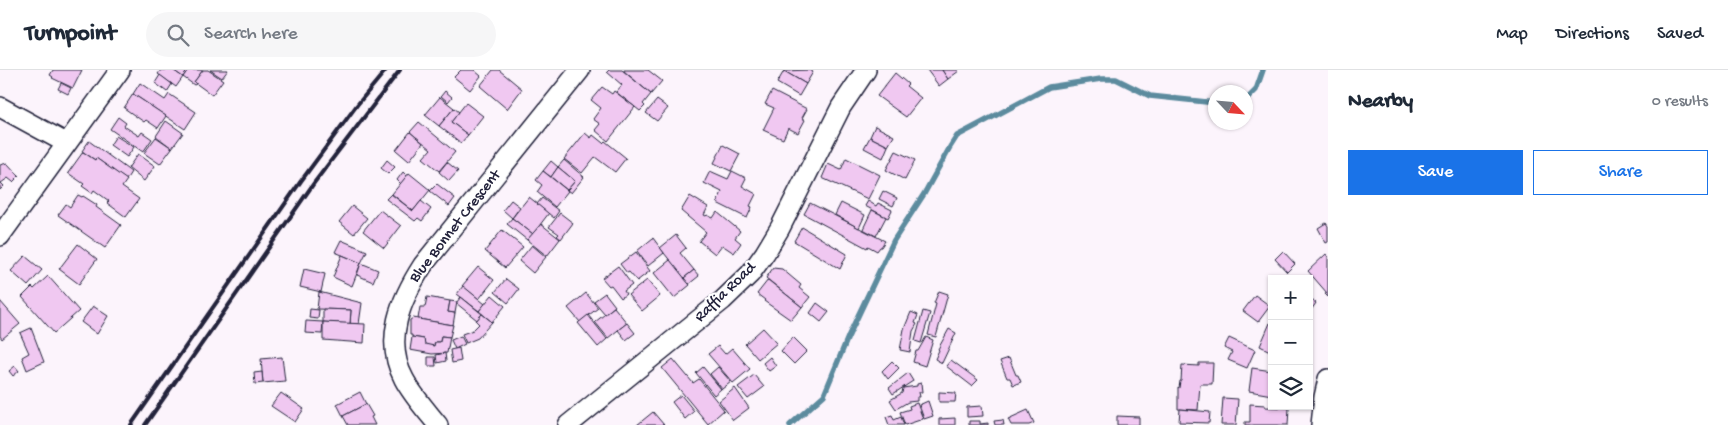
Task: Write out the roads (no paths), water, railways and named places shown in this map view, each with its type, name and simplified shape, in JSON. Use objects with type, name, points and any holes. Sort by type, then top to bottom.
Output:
[{"type":"street","points":[[0,236],[120,70]]},
{"type":"street","name":"Blue Bonnet Crescent","points":[[438,425],[413,395],[395,359],[394,335],[400,307],[410,284],[423,265],[580,70]]},
{"type":"street","name":"Raffia Road","points":[[568,425],[724,300],[750,274],[780,228],[842,107],[866,70]]},
{"type":"street","points":[[0,107],[66,143]]},
{"type":"street","points":[[1321,425],[1328,379]]},
{"type":"waterway","points":[[1253,93],[1256,90],[1263,70]]},
{"type":"waterway","points":[[790,425],[824,395],[848,337],[894,240],[924,194],[957,136],[1049,87],[1101,79],[1116,79],[1150,96],[1208,102]]},
{"type":"railway","points":[[131,425],[301,181],[357,105],[386,70]]},
{"type":"railway","points":[[145,425],[314,183],[400,70]]}]
